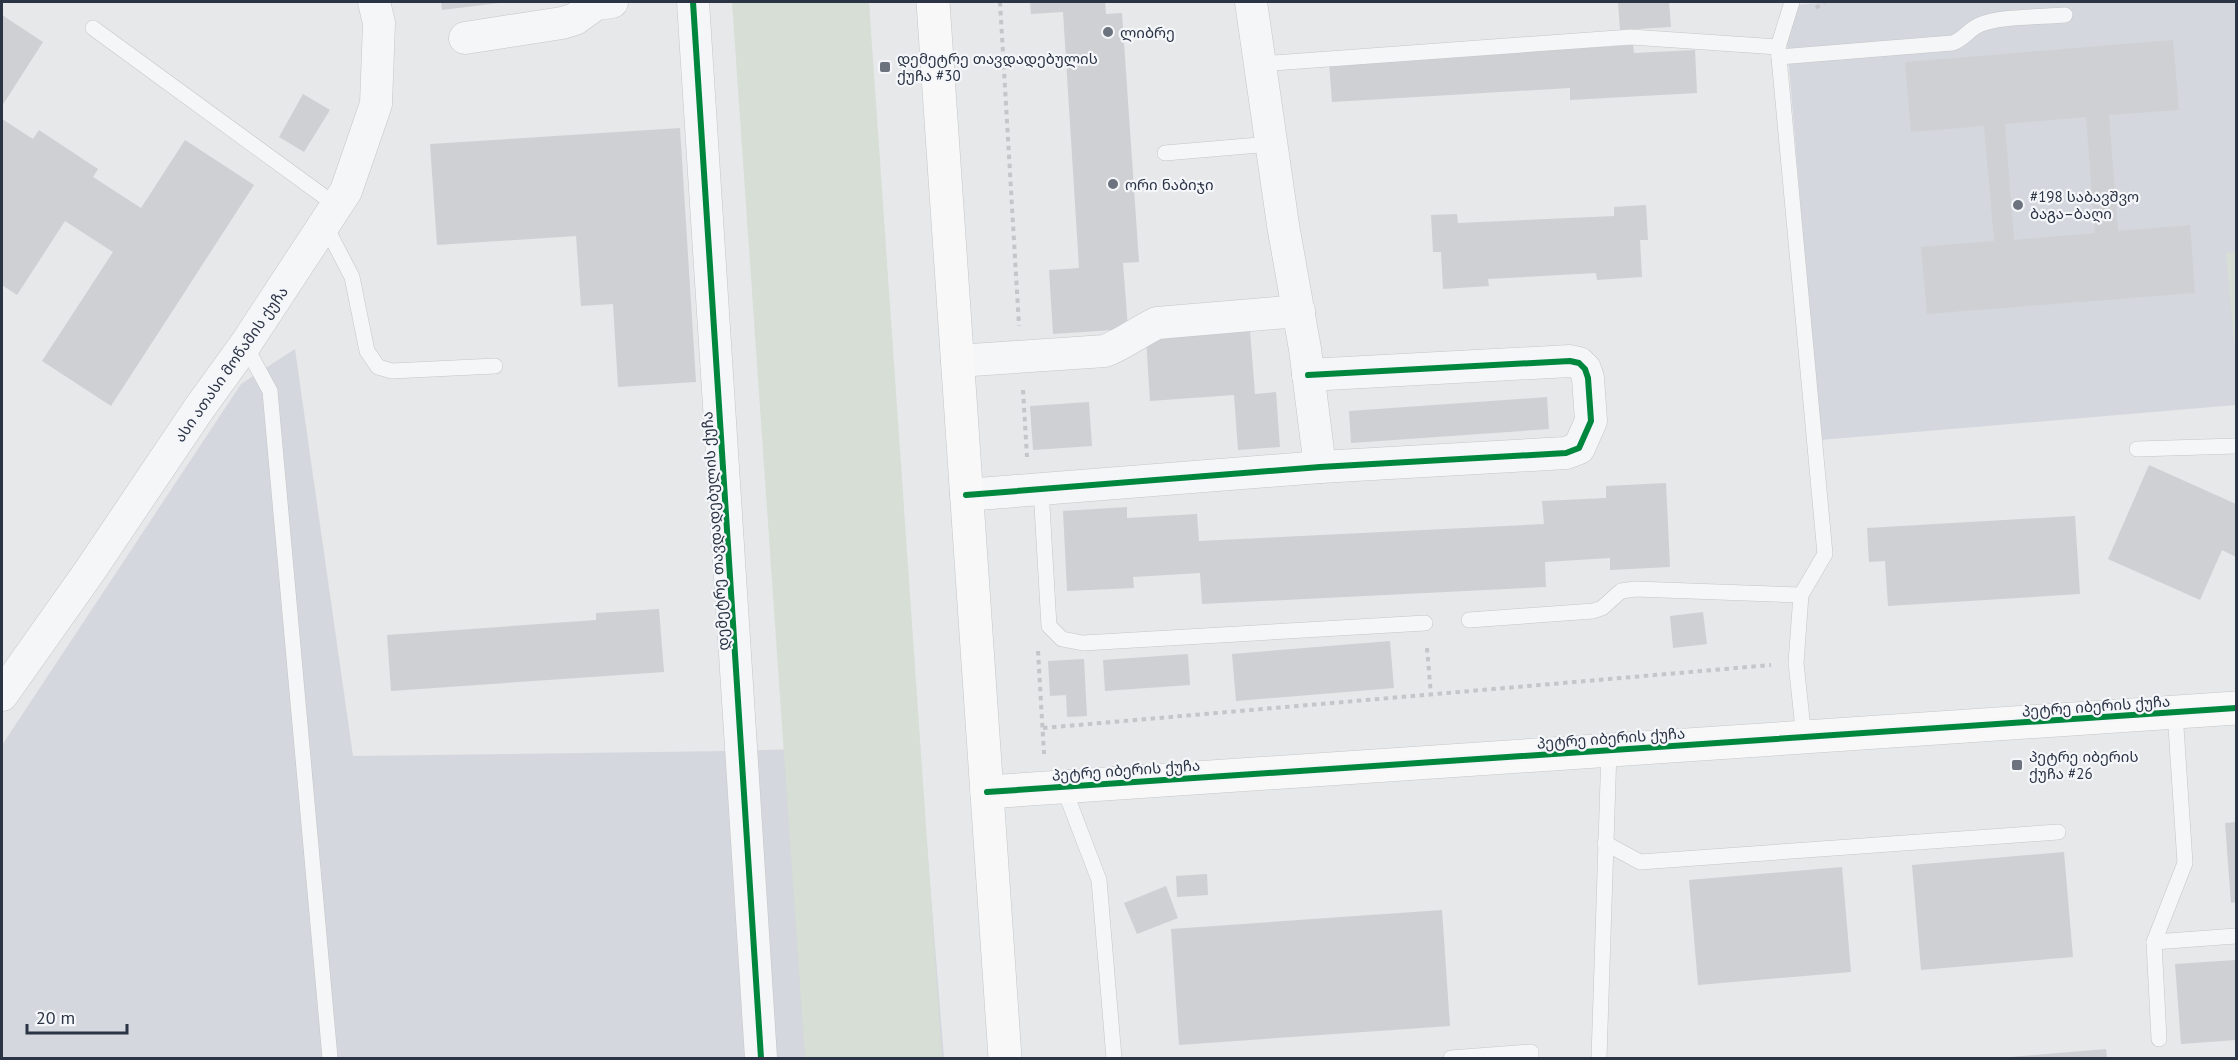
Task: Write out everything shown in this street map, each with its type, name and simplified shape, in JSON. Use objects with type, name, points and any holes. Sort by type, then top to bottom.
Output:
[{"type":"street","name":"ასი ათასი მოწამის ქუჩა","points":[[2,696],[245,345],[346,191],[376,104],[379,23],[374,2]]},
{"type":"street","name":"დემეტრე თავდადებულის ქუჩა","points":[[693,2],[760,1059]]},
{"type":"street","points":[[933,2],[1005,1059]]},
{"type":"street","points":[[1251,2],[1271,144],[1299,311],[1320,467]]},
{"type":"street","points":[[465,38],[562,23],[575,19],[593,5]]},
{"type":"street","points":[[957,361],[1105,351],[1125,343],[1142,330],[1157,323],[1299,311]]},
{"type":"street","points":[[966,495],[1320,467],[1566,453],[1579,448],[1591,421],[1588,378],[1585,369],[1579,363],[1561,360],[1308,375]]},
{"type":"street","name":"პეტრე იბერის ქუჩა","points":[[987,792],[2236,708]]},
{"type":"lane","points":[[1792,2],[1778,52],[1825,554],[1801,596],[1796,663],[1804,738]]},
{"type":"lane","points":[[1260,64],[1631,37],[1778,52],[1952,44],[1961,40],[1978,25],[1990,21],[2065,15]]},
{"type":"lane","points":[[93,28],[331,216],[352,277],[367,351],[378,367],[392,371],[495,366]]},
{"type":"lane","points":[[1165,153],[1271,144]]},
{"type":"lane","points":[[245,345],[270,391],[330,1059]]},
{"type":"lane","points":[[2137,449],[2236,446]]},
{"type":"lane","points":[[1035,490],[1049,626],[1062,639],[1083,643],[1425,623]]},
{"type":"lane","points":[[1469,620],[1593,611],[1602,608],[1621,591],[1635,589],[1801,596]]},
{"type":"lane","points":[[2159,1039],[2154,942],[2185,863],[2175,712]]},
{"type":"lane","points":[[1599,1059],[1609,750]]},
{"type":"lane","points":[[1055,787],[1099,880],[1114,1059]]},
{"type":"lane","points":[[1605,843],[1640,862],[2058,832]]},
{"type":"lane","points":[[2154,942],[2236,936]]},
{"type":"lane","points":[[1451,1059],[1531,1052],[1532,1059]]},
{"type":"path","points":[[1000,2],[1021,357],[1035,490]]},
{"type":"path","points":[[1425,623],[1431,695]]},
{"type":"path","points":[[1038,645],[1043,728],[1055,787]]},
{"type":"path","points":[[1043,728],[1796,663]]},
{"type":"shaded area","points":[[732,2],[869,2],[942,1058],[805,1058]]},
{"type":"shaded area","name":"#198 საბავშვო ბაგა–ბაღი","points":[[1832,2],[2236,2],[2236,405],[1820,440],[1784,6]]},
{"type":"shaded area","points":[[2236,252],[2236,341],[2234,342],[2226,253]]},
{"type":"shaded area","points":[[295,349],[353,756],[919,746],[944,1058],[2,1058],[2,745],[241,384]]},
{"type":"building","points":[[441,2],[499,2],[499,3],[442,10]]},
{"type":"building","points":[[1030,2],[1105,2],[1106,14],[1122,13],[1139,262],[1123,263],[1128,329],[1053,334],[1049,270],[1079,268],[1063,12],[1031,14]]},
{"type":"building","points":[[1618,2],[1669,2],[1671,27],[1620,30]]},
{"type":"building","points":[[2,15],[43,42],[2,106]]},
{"type":"building","points":[[2173,40],[2179,110],[2109,115],[2118,231],[2190,225],[2195,293],[1927,314],[1921,247],[1994,241],[1984,126],[1911,132],[1905,62]],"holes":[[[2086,117],[2095,233],[2014,240],[2005,124]]]},
{"type":"building","points":[[1633,45],[1634,53],[1695,50],[1697,93],[1570,100],[1570,88],[1332,102],[1329,63]]},
{"type":"building","points":[[303,94],[330,110],[304,152],[279,137]]},
{"type":"building","points":[[2,119],[33,139],[39,130],[98,169],[93,177],[141,208],[185,140],[254,185],[111,406],[42,361],[113,252],[65,221],[17,295],[2,285]]},
{"type":"building","points":[[680,128],[696,382],[618,387],[613,304],[581,306],[576,236],[437,245],[430,144]]},
{"type":"building","points":[[1646,205],[1648,240],[1640,240],[1642,277],[1597,280],[1596,273],[1488,279],[1489,286],[1443,289],[1441,252],[1433,252],[1431,215],[1457,214],[1458,223],[1614,216],[1614,207]]},
{"type":"building","points":[[1250,330],[1255,394],[1276,392],[1280,447],[1238,450],[1234,395],[1150,401],[1146,337]]},
{"type":"building","points":[[1547,397],[1549,429],[1351,443],[1349,411]]},
{"type":"building","points":[[1089,402],[1092,446],[1033,450],[1030,406]]},
{"type":"building","points":[[2149,465],[2236,504],[2236,557],[2222,550],[2200,600],[2108,559]]},
{"type":"building","points":[[1666,483],[1670,567],[1610,570],[1610,558],[1545,562],[1546,587],[1202,604],[1200,573],[1133,577],[1134,588],[1067,591],[1063,511],[1127,507],[1127,518],[1197,514],[1199,541],[1544,524],[1542,501],[1606,498],[1606,486]]},
{"type":"building","points":[[2075,516],[2080,594],[1888,606],[1885,561],[1869,562],[1867,528]]},
{"type":"building","points":[[659,609],[664,672],[391,691],[387,635],[596,620],[596,613]]},
{"type":"building","points":[[1703,612],[1707,644],[1673,648],[1670,616]]},
{"type":"building","points":[[1390,641],[1394,688],[1236,701],[1232,654]]},
{"type":"building","points":[[1188,654],[1190,685],[1105,691],[1103,660]]},
{"type":"building","points":[[1084,659],[1087,716],[1067,717],[1066,695],[1050,696],[1048,661]]},
{"type":"building","points":[[2236,822],[2236,902],[2231,903],[2225,823]]},
{"type":"building","points":[[2064,852],[2073,957],[1921,970],[1912,865]]},
{"type":"building","points":[[1842,867],[1851,972],[1698,985],[1689,880]]},
{"type":"building","points":[[1207,874],[1208,895],[1177,897],[1176,876]]},
{"type":"building","points":[[1166,886],[1178,918],[1137,934],[1124,903]]},
{"type":"building","points":[[1442,910],[1450,1026],[1179,1045],[1171,929]]},
{"type":"building","points":[[2236,960],[2236,1040],[2181,1044],[2175,964]]},
{"type":"building","points":[[2106,1049],[2107,1058],[2011,1058],[2011,1057]]},
{"type":"cycle path","points":[[693,2],[761,1058]]},
{"type":"cycle path","points":[[966,495],[1320,467],[1566,453],[1579,448],[1591,421],[1588,378],[1585,369],[1579,363],[1570,361],[1308,375]]},
{"type":"cycle path","points":[[987,792],[2236,708]]},
{"type":"place","name":"ლიბრე","points":[[1108,32]]},
{"type":"place","name":"დემეტრე თავდადებულის ქუჩა #30","points":[[885,67]]},
{"type":"place","name":"ორი ნაბიჯი","points":[[1113,184]]},
{"type":"place","name":"#198 საბავშვო ბაგა–ბაღი","points":[[2018,205]]},
{"type":"place","name":"პეტრე იბერის ქუჩა #26","points":[[2017,765]]}]
